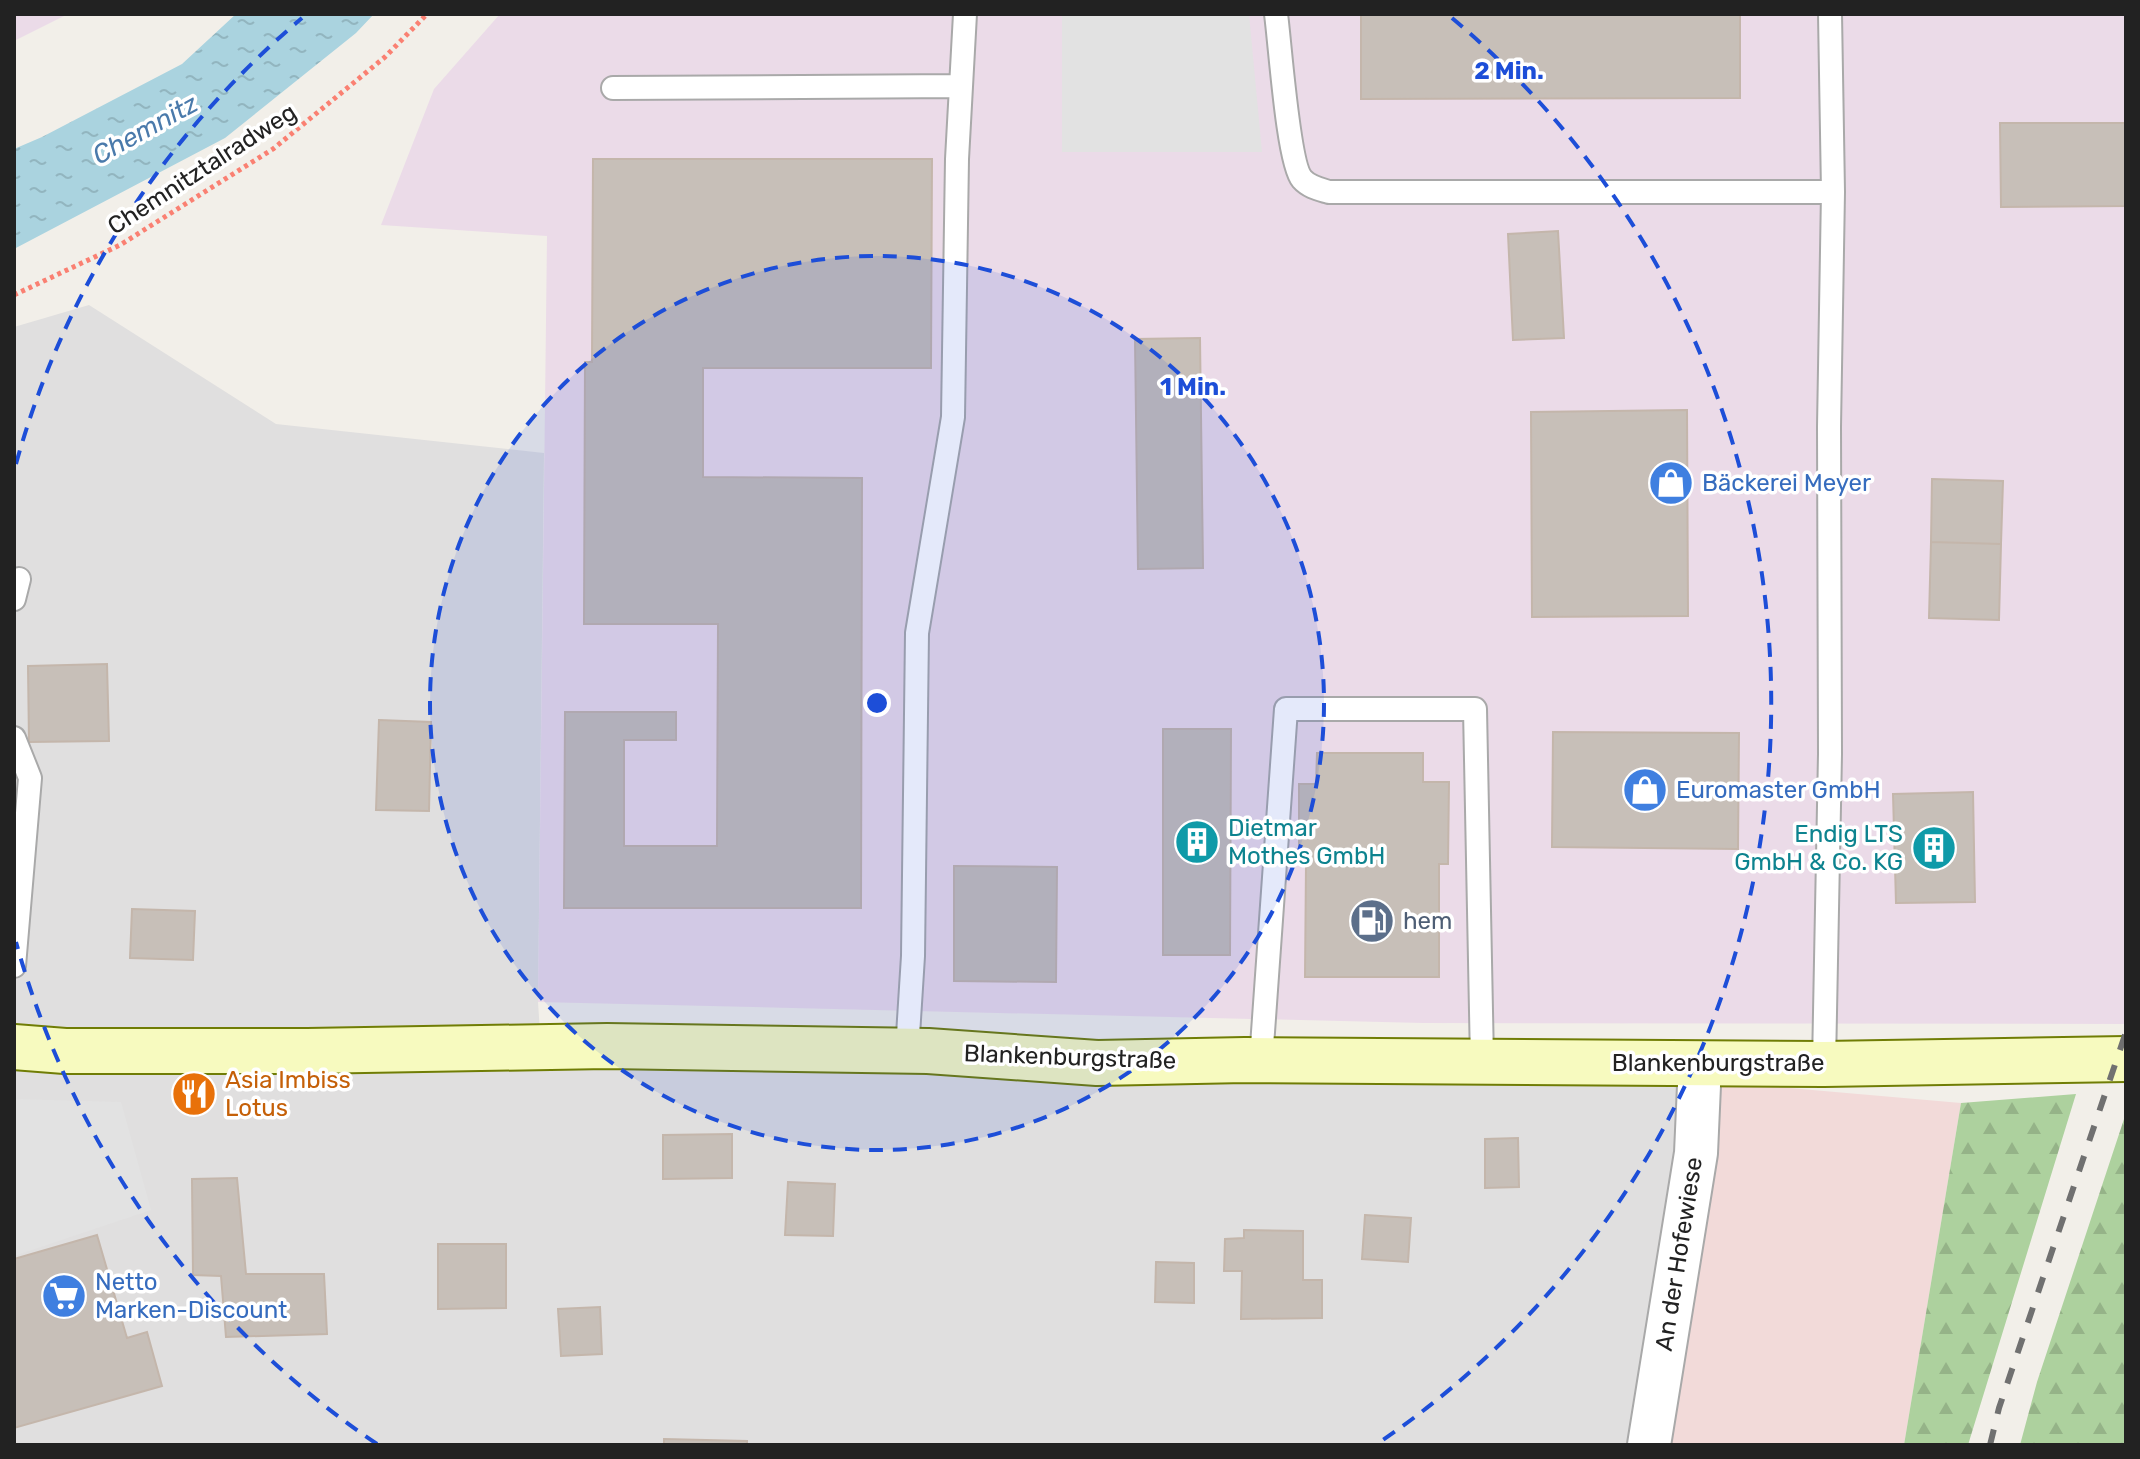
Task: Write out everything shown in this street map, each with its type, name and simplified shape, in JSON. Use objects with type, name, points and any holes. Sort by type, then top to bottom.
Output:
[{"type":"main road","name":"Blankenburgstraße","points":[[14,1047],[65,1051],[292,1051],[607,1046],[907,1051],[1097,1063],[1261,1060],[1824,1064],[2126,1059]]},
{"type":"street","name":"An der Hofewiese","points":[[1649,1445],[1696,1153],[1700,1063]]},
{"type":"lane","points":[[907,1051],[913,956],[917,633],[953,417],[957,159],[965,14]]},
{"type":"lane","points":[[1276,14],[1293,158],[1303,181],[1315,188],[1329,192],[1833,192]]},
{"type":"lane","points":[[1824,1064],[1830,754],[1829,427],[1833,192],[1830,14]]},
{"type":"lane","points":[[613,88],[961,86]]},
{"type":"lane","points":[[1261,1060],[1286,709],[1475,709],[1482,1061]]},
{"type":"lane","points":[[14,738],[30,778],[14,966]]},
{"type":"path","name":"Chemnitztalradweg","points":[[14,295],[120,245],[273,149],[385,57],[427,14]]},
{"type":"shaded area","points":[[14,14],[68,14],[14,41]]},
{"type":"shaded area","points":[[500,14],[2126,14],[2126,1024],[1423,1023],[538,1002],[547,236],[381,225],[434,89]]},
{"type":"shaded area","points":[[1062,14],[1249,14],[1262,152],[1062,152]]},
{"type":"shaded area","points":[[89,305],[276,424],[544,453],[538,1002],[542,1063],[1687,1079],[1637,1445],[14,1445],[14,327]]},
{"type":"shaded area","points":[[1687,1079],[1961,1103],[1904,1445],[1637,1445]]},
{"type":"shaded area","points":[[14,1099],[121,1102],[151,1210],[14,1256]]},
{"type":"green space","points":[[2076,1094],[1968,1445],[1904,1445],[1961,1103]]},
{"type":"green space","points":[[2126,1113],[2126,1445],[2020,1445],[2037,1382]]},
{"type":"water","name":"Chemnitz","points":[[236,14],[374,14],[356,33],[225,138],[14,249],[14,149],[182,64]]},
{"type":"building","points":[[1361,14],[1740,14],[1740,98],[1361,99]]},
{"type":"building","points":[[2000,123],[2126,123],[2126,206],[2001,207]]},
{"type":"building","points":[[593,159],[932,159],[931,368],[703,368],[703,477],[862,478],[861,908],[564,908],[565,712],[676,712],[676,740],[624,740],[624,846],[717,846],[718,624],[584,624],[585,362],[592,362]]},
{"type":"building","points":[[1558,231],[1564,338],[1513,340],[1508,234]]},
{"type":"building","points":[[1200,338],[1203,568],[1138,569],[1135,339]]},
{"type":"building","points":[[1687,410],[1688,616],[1532,617],[1531,412]]},
{"type":"building","points":[[1932,479],[2003,481],[2001,544],[1931,542]]},
{"type":"building","points":[[1931,542],[2001,544],[1999,620],[1929,618]]},
{"type":"building","points":[[107,664],[109,741],[29,742],[28,666]]},
{"type":"building","points":[[379,720],[431,722],[429,811],[376,810]]},
{"type":"building","name":"Dietmar Mothes GmbH","points":[[1163,729],[1231,729],[1230,955],[1163,955]]},
{"type":"building","name":"Euromaster GmbH","points":[[1553,732],[1739,733],[1738,849],[1552,847]]},
{"type":"building","name":"hem","points":[[1317,753],[1423,753],[1423,782],[1449,782],[1448,864],[1439,864],[1439,977],[1305,977],[1306,865],[1299,864],[1299,784],[1316,784]]},
{"type":"building","name":"Endig LTS GmbH & Co. KG","points":[[1973,792],[1975,902],[1896,903],[1893,794]]},
{"type":"building","points":[[954,866],[1057,867],[1056,982],[954,981]]},
{"type":"building","points":[[132,909],[195,911],[193,960],[130,958]]},
{"type":"building","points":[[732,1134],[732,1178],[663,1179],[663,1135]]},
{"type":"building","points":[[1518,1138],[1519,1187],[1485,1188],[1485,1139]]},
{"type":"building","points":[[237,1178],[246,1274],[324,1274],[327,1334],[226,1337],[221,1276],[193,1275],[192,1179]]},
{"type":"building","points":[[788,1182],[835,1184],[833,1236],[785,1235]]},
{"type":"building","points":[[1365,1215],[1411,1218],[1408,1262],[1362,1259]]},
{"type":"building","points":[[1244,1230],[1303,1231],[1303,1280],[1322,1280],[1322,1318],[1241,1319],[1242,1271],[1224,1271],[1225,1239],[1244,1238]]},
{"type":"building","name":"Netto Marken-Discount","points":[[97,1235],[127,1338],[147,1332],[162,1386],[14,1428],[14,1259]]},
{"type":"building","points":[[438,1244],[506,1244],[506,1308],[438,1309]]},
{"type":"building","points":[[1156,1262],[1194,1263],[1194,1303],[1155,1302]]},
{"type":"building","points":[[600,1307],[602,1354],[561,1356],[558,1309]]},
{"type":"building","points":[[664,1439],[747,1441],[747,1445],[664,1445]]},
{"type":"railway","points":[[1990,1445],[1999,1408],[2126,1032]]},
{"type":"place","name":"Bäckerei Meyer","points":[[1671,483]]},
{"type":"place","name":"Euromaster GmbH","points":[[1645,790]]},
{"type":"place","name":"Dietmar Mothes GmbH","points":[[1197,842]]},
{"type":"place","name":"Endig LTS GmbH & Co. KG","points":[[1934,848]]},
{"type":"place","name":"hem","points":[[1372,921]]},
{"type":"place","name":"Asia Imbiss Lotus","points":[[194,1094]]},
{"type":"place","name":"Netto Marken-Discount","points":[[64,1296]]}]
